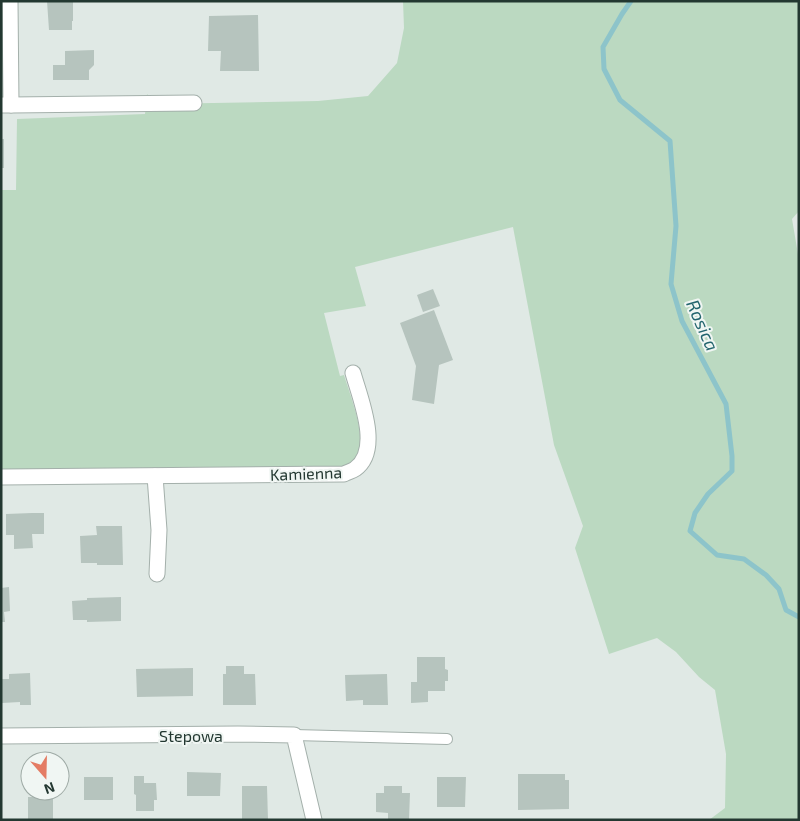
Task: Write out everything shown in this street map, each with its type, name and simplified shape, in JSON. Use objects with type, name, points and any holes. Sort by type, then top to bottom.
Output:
[{"type":"street","points":[[10,1],[6,105],[194,103]]},
{"type":"street","name":"Kamienna","points":[[1,477],[344,474],[356,469],[368,449],[368,426],[353,373]]},
{"type":"street","points":[[155,476],[159,530],[157,574]]},
{"type":"street","name":"Stepowa","points":[[1,736],[238,734],[294,736]]},
{"type":"street","points":[[294,736],[314,820]]},
{"type":"lane","points":[[294,736],[447,738]]},
{"type":"green space","points":[[403,1],[799,1],[799,211],[792,219],[799,260],[799,820],[709,820],[725,808],[726,754],[715,690],[699,677],[676,652],[657,638],[609,654],[575,548],[583,526],[554,445],[513,227],[355,267],[366,306],[324,313],[340,376],[344,375],[354,405],[359,429],[360,450],[356,459],[349,466],[1,471],[1,190],[16,190],[17,119],[145,114],[147,94],[156,104],[318,101],[368,96],[397,63],[404,28]]},
{"type":"building","points":[[47,1],[73,1],[72,30],[49,30]]},
{"type":"building","points":[[258,15],[259,71],[220,71],[221,51],[208,51],[209,16]]},
{"type":"building","points":[[94,50],[94,65],[89,70],[89,80],[53,80],[53,65],[65,65],[65,51]]},
{"type":"building","points":[[1,139],[4,139],[4,168],[1,168]]},
{"type":"building","points":[[433,289],[440,306],[423,312],[417,295]]},
{"type":"building","points":[[434,310],[453,360],[439,365],[434,404],[412,400],[416,366],[400,323]]},
{"type":"building","points":[[44,513],[44,534],[32,534],[33,548],[14,549],[14,535],[6,535],[6,514]]},
{"type":"building","points":[[96,526],[122,526],[123,565],[81,563],[80,536],[97,535]]},
{"type":"building","points":[[9,587],[10,611],[4,612],[5,622],[1,622],[1,588]]},
{"type":"building","points":[[121,597],[121,621],[87,622],[87,620],[73,620],[72,601],[87,600],[87,598]]},
{"type":"building","points":[[417,657],[445,657],[448,681],[445,681],[445,691],[428,691],[428,702],[411,703],[411,682],[417,682]]},
{"type":"building","points":[[226,666],[244,666],[244,674],[255,674],[256,705],[223,705],[223,674],[226,674]]},
{"type":"building","points":[[193,668],[193,696],[137,697],[136,669]]},
{"type":"building","points":[[30,673],[31,705],[20,705],[20,702],[2,703],[1,679],[9,679],[9,674]]},
{"type":"building","points":[[387,674],[388,705],[363,705],[363,700],[346,701],[345,675]]},
{"type":"building","points":[[187,772],[221,773],[220,796],[187,796]]},
{"type":"building","points":[[518,774],[565,774],[565,780],[569,780],[569,809],[518,810]]},
{"type":"building","points":[[134,776],[144,776],[144,783],[156,783],[157,800],[154,800],[154,811],[136,811]]},
{"type":"building","points":[[84,777],[113,777],[113,800],[84,800]]},
{"type":"building","points":[[437,777],[466,777],[465,807],[437,807]]},
{"type":"building","points":[[242,786],[267,786],[268,820],[242,820]]},
{"type":"building","points":[[384,786],[402,786],[402,793],[410,793],[409,820],[388,820],[388,813],[376,812],[376,793],[384,793]]},
{"type":"building","points":[[28,801],[53,801],[53,820],[28,820]]},
{"type":"waterway","name":"Rosica","points":[[631,1],[603,47],[604,69],[620,100],[670,141],[676,226],[671,284],[682,321],[726,404],[732,456],[732,471],[708,494],[695,513],[690,531],[717,555],[744,559],[766,575],[779,589],[786,610],[799,617]]}]
